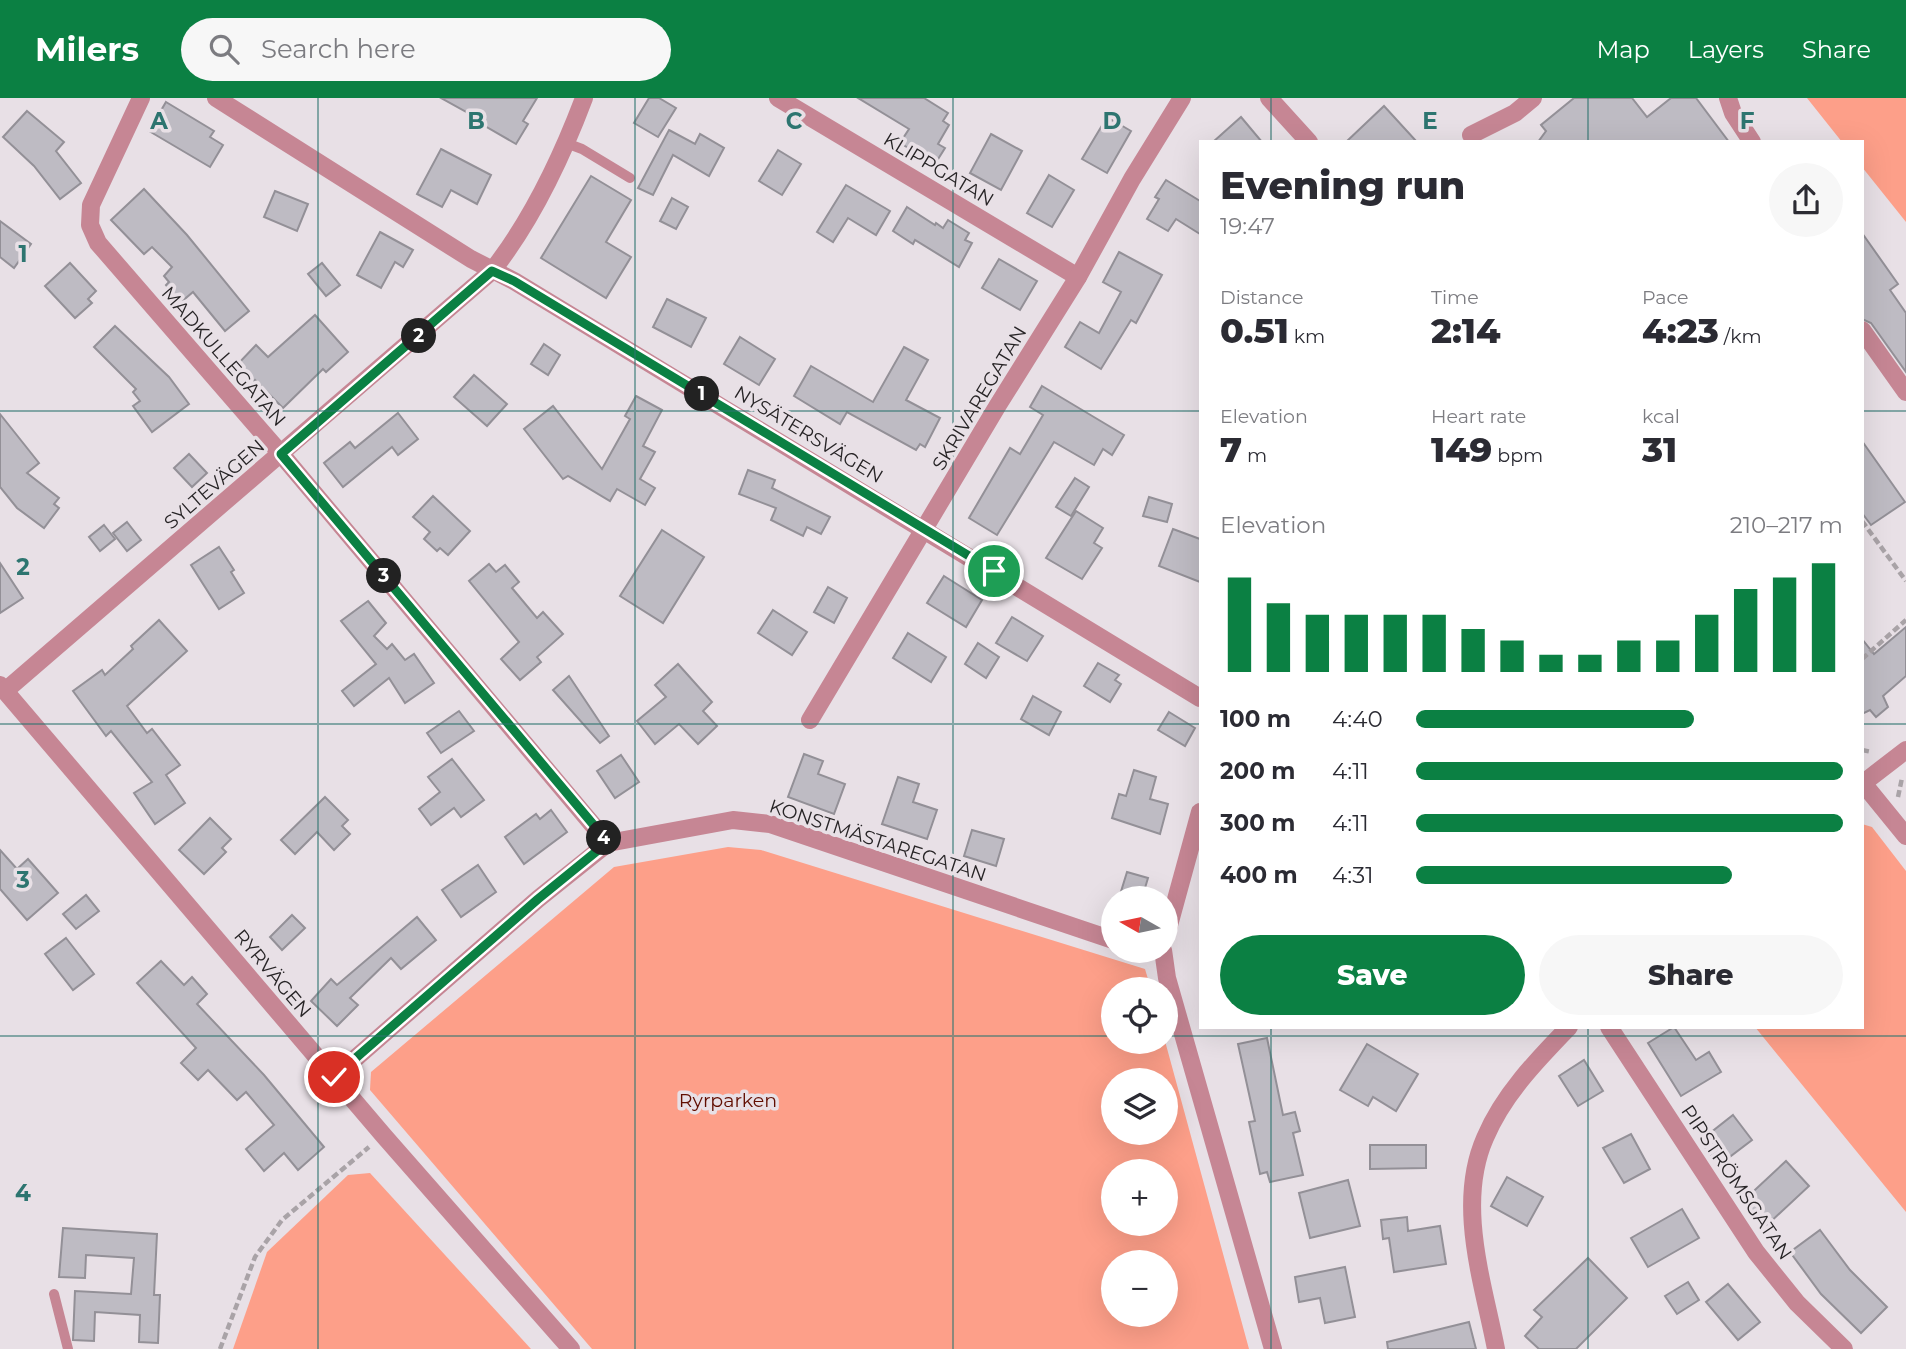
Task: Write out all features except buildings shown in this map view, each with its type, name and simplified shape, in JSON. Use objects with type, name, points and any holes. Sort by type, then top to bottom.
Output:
[{"type":"street","name":"MADKULLEGATAN","points":[[141,98],[91,205],[90,225],[98,243],[281,454],[608,842]]},
{"type":"street","name":"NYSÄTERSVÄGEN","points":[[216,98],[492,271],[514,281],[1199,697]]},
{"type":"street","name":"SYLTEVÄGEN","points":[[2,691],[492,271],[506,253],[541,194],[584,98]]},
{"type":"street","name":"KLIPPGATAN","points":[[778,98],[1078,277]]},
{"type":"street","name":"SKRIVAREGATAN","points":[[810,720],[998,405],[1078,277],[1132,179],[1182,98]]},
{"type":"street","points":[[1269,98],[1307,140]]},
{"type":"street","points":[[1471,135],[1515,113],[1533,98]]},
{"type":"street","points":[[1728,98],[1733,113],[1751,140]]},
{"type":"street","points":[[1864,333],[1906,392]]},
{"type":"street","name":"RYRVÄGEN","points":[[2,691],[384,1136],[571,1349]]},
{"type":"street","points":[[1864,782],[1906,750]]},
{"type":"street","points":[[1864,785],[1906,836]]},
{"type":"street","points":[[1178,886],[1199,815]]},
{"type":"street","name":"KONSTMÄSTAREGATAN","points":[[334,1077],[538,899],[608,842],[733,820],[771,824],[1101,936]]},
{"type":"street","points":[[1164,963],[1273,1349]]},
{"type":"street","points":[[1496,1349],[1477,1252],[1472,1211],[1474,1174],[1484,1139],[1501,1107],[1533,1065],[1567,1029]]},
{"type":"street","name":"PIPSTRÖMSGATAN","points":[[1610,1029],[1756,1252],[1797,1303],[1844,1349]]},
{"type":"lane","points":[[566,143],[582,149],[630,178]]},
{"type":"lane","points":[[54,1294],[68,1349]]},
{"type":"path","points":[[1864,524],[1906,581]]},
{"type":"path","points":[[1864,657],[1906,620]]},
{"type":"path","points":[[220,1349],[256,1257],[282,1220],[384,1136]]},
{"type":"green space","points":[[1807,98],[1906,98],[1906,222],[1864,170],[1864,140],[1840,140]]},
{"type":"green space","points":[[1864,825],[1872,827],[1906,871],[1906,1212],[1757,1029],[1864,1029]]},
{"type":"green space","name":"Ryrparken","points":[[728,847],[761,850],[1101,955],[1101,963],[1126,963],[1145,969],[1147,977],[1101,977],[1101,1054],[1169,1054],[1172,1068],[1101,1068],[1101,1145],[1178,1145],[1178,1089],[1249,1349],[592,1349],[370,1090],[371,1072],[614,867]]},
{"type":"green space","points":[[370,1173],[531,1349],[233,1349],[267,1252],[348,1175]]},
{"type":"route","points":[[334,1077],[538,899],[608,842],[281,454],[492,271],[514,281],[994,571]]}]
